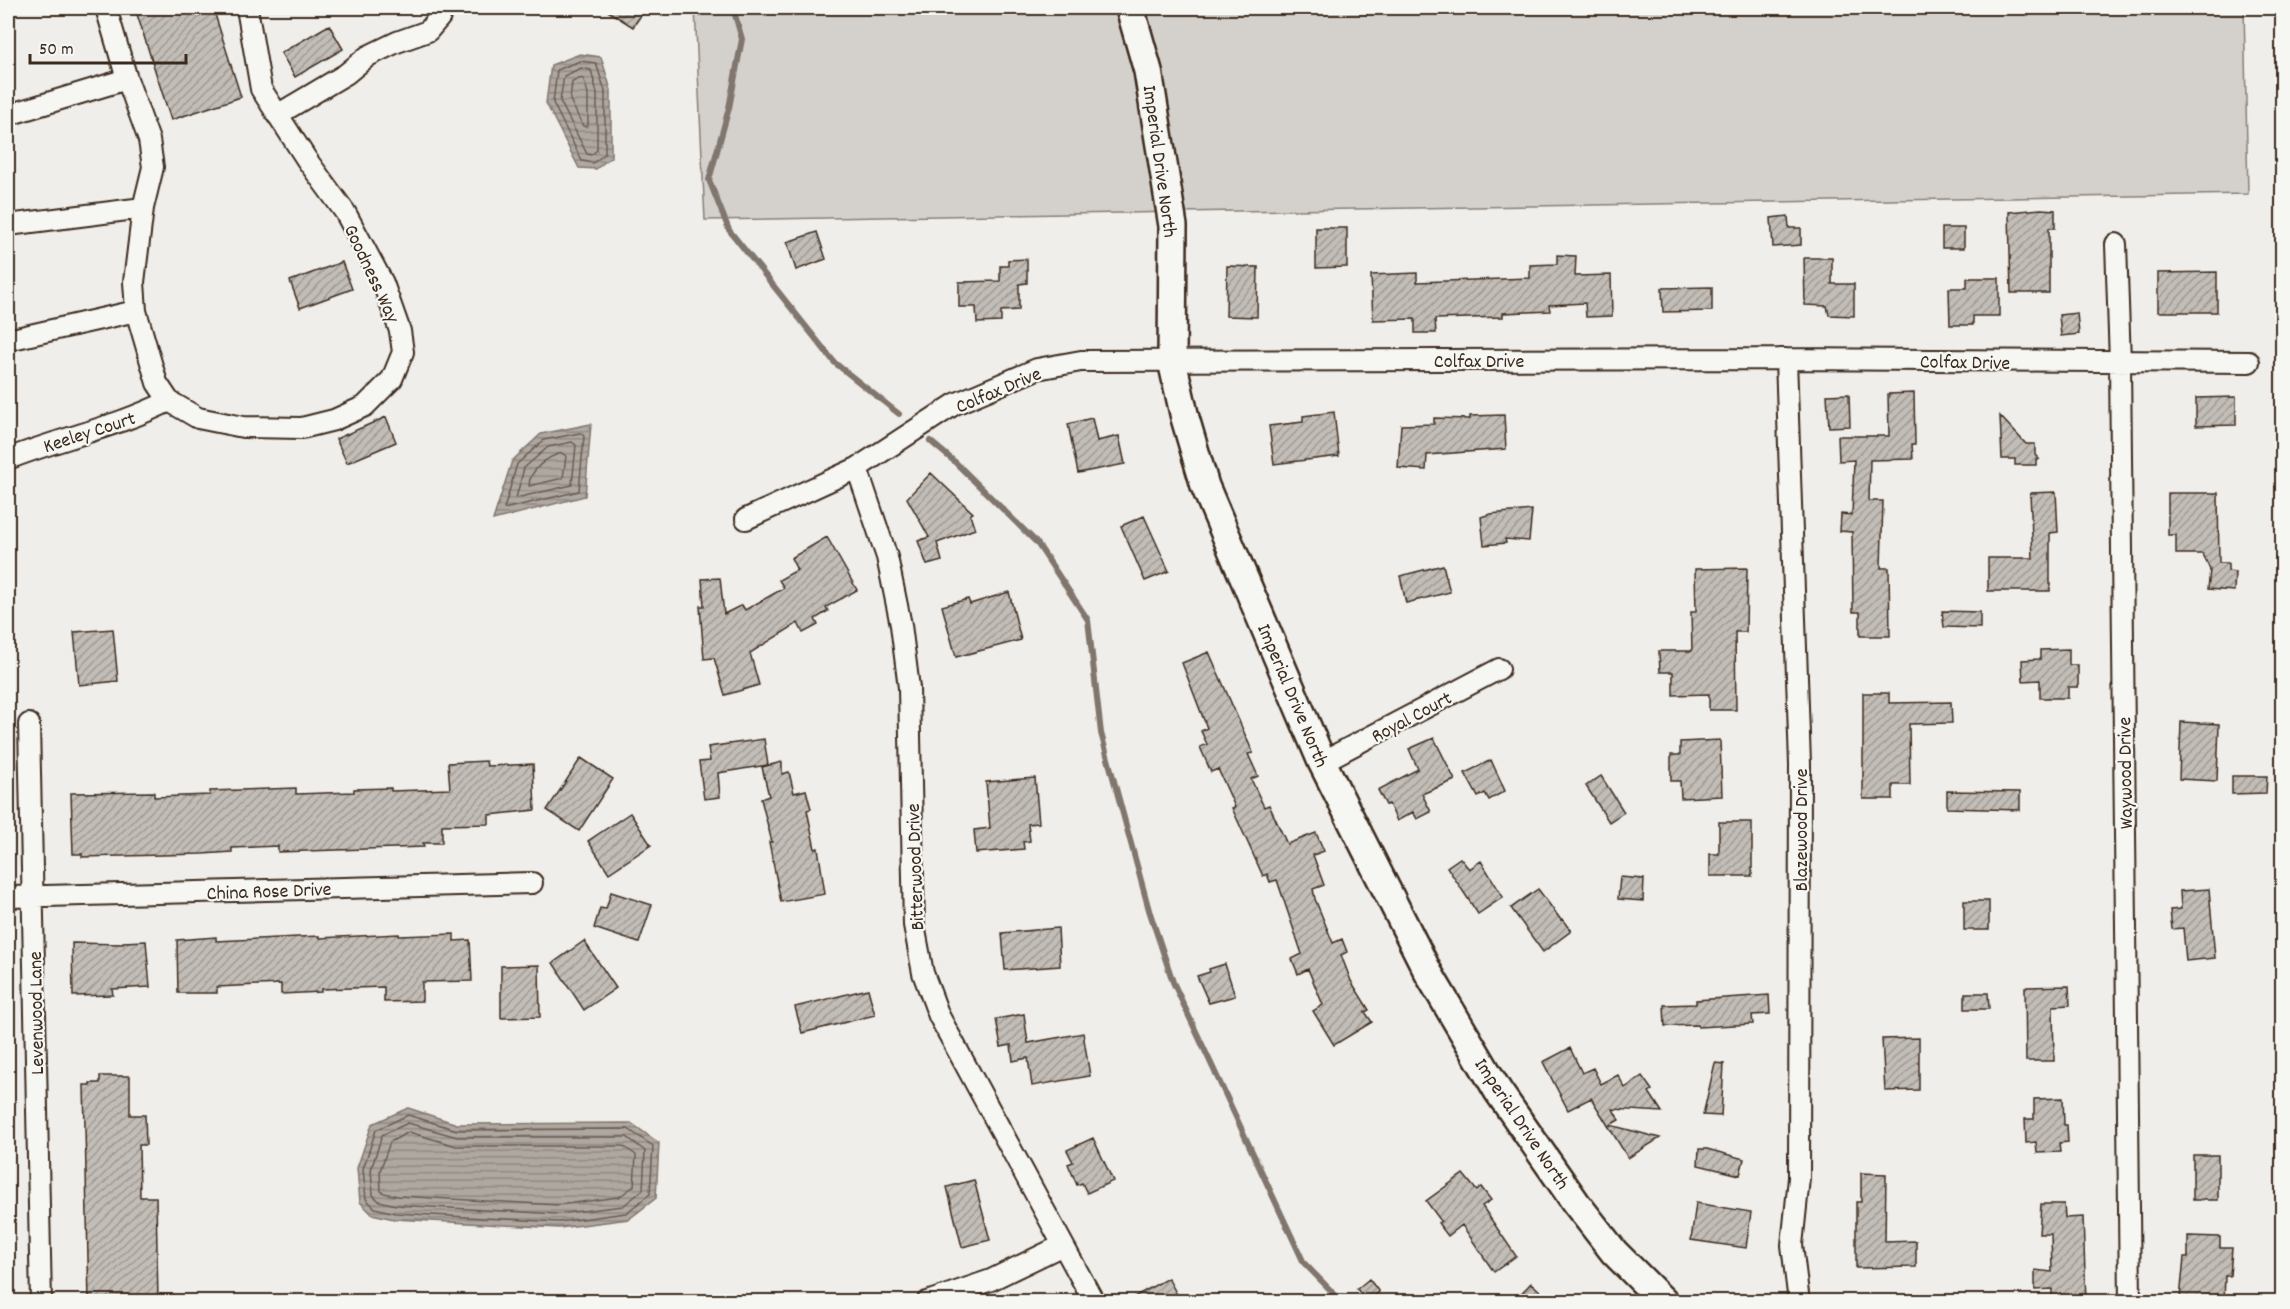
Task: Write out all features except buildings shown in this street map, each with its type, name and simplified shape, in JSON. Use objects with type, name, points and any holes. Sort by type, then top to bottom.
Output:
[{"type":"street","points":[[106,8],[127,79],[149,140],[153,167],[143,208],[134,282],[136,311],[157,383],[169,401]]},
{"type":"street","name":"Goodness Way","points":[[169,401],[198,418],[243,427],[302,428],[334,420],[365,406],[392,379],[403,352],[400,331],[383,283],[345,212],[261,89],[247,8]]},
{"type":"street","points":[[277,115],[346,75],[368,56],[428,31],[441,16],[441,8]]},
{"type":"street","name":"Imperial Drive North","points":[[1130,8],[1148,71],[1173,226],[1172,361],[1185,418],[1205,486],[1322,762],[1429,974],[1498,1091],[1576,1203],[1614,1252],[1664,1302]]},
{"type":"street","points":[[8,115],[127,79]]},
{"type":"street","points":[[8,225],[143,208]]},
{"type":"street","name":"Waywood Drive","points":[[2116,244],[2120,362],[2130,1302]]},
{"type":"street","points":[[8,340],[136,311]]},
{"type":"street","name":"Colfax Drive","points":[[746,519],[857,468],[955,404],[1037,369],[1081,361],[1786,359],[2249,362]]},
{"type":"street","name":"Blazewood Drive","points":[[1786,359],[1800,764],[1799,1178],[1792,1245],[1799,1302]]},
{"type":"street","name":"Keeley Court","points":[[8,459],[47,444],[106,428],[169,401]]},
{"type":"street","name":"Bitterwood Drive","points":[[857,468],[887,557],[904,647],[909,688],[914,925],[923,973],[939,1016],[1094,1302]]},
{"type":"street","name":"Royal Court","points":[[1322,762],[1500,669]]},
{"type":"street","name":"Levenwood Lane","points":[[29,724],[41,1302]]},
{"type":"street","name":"China Rose Drive","points":[[8,897],[531,883]]},
{"type":"street","points":[[927,1302],[991,1280],[1063,1245]]},
{"type":"shaded area","points":[[695,8],[2244,8],[2248,194],[705,220]]},
{"type":"water","points":[[580,54],[601,57],[611,90],[611,157],[596,169],[579,168],[546,103],[551,65]]},
{"type":"water","points":[[591,424],[585,496],[493,520],[512,461],[541,434]]},
{"type":"water","points":[[408,1108],[457,1124],[631,1123],[659,1143],[656,1198],[629,1219],[559,1228],[394,1219],[372,1214],[360,1202],[357,1168],[372,1124]]},
{"type":"waterway","points":[[733,8],[742,39],[729,108],[709,180],[729,230],[835,363],[899,414]]},
{"type":"waterway","points":[[930,441],[955,462],[1037,543],[1088,620],[1101,733],[1149,910],[1173,982],[1304,1263],[1342,1302]]}]
